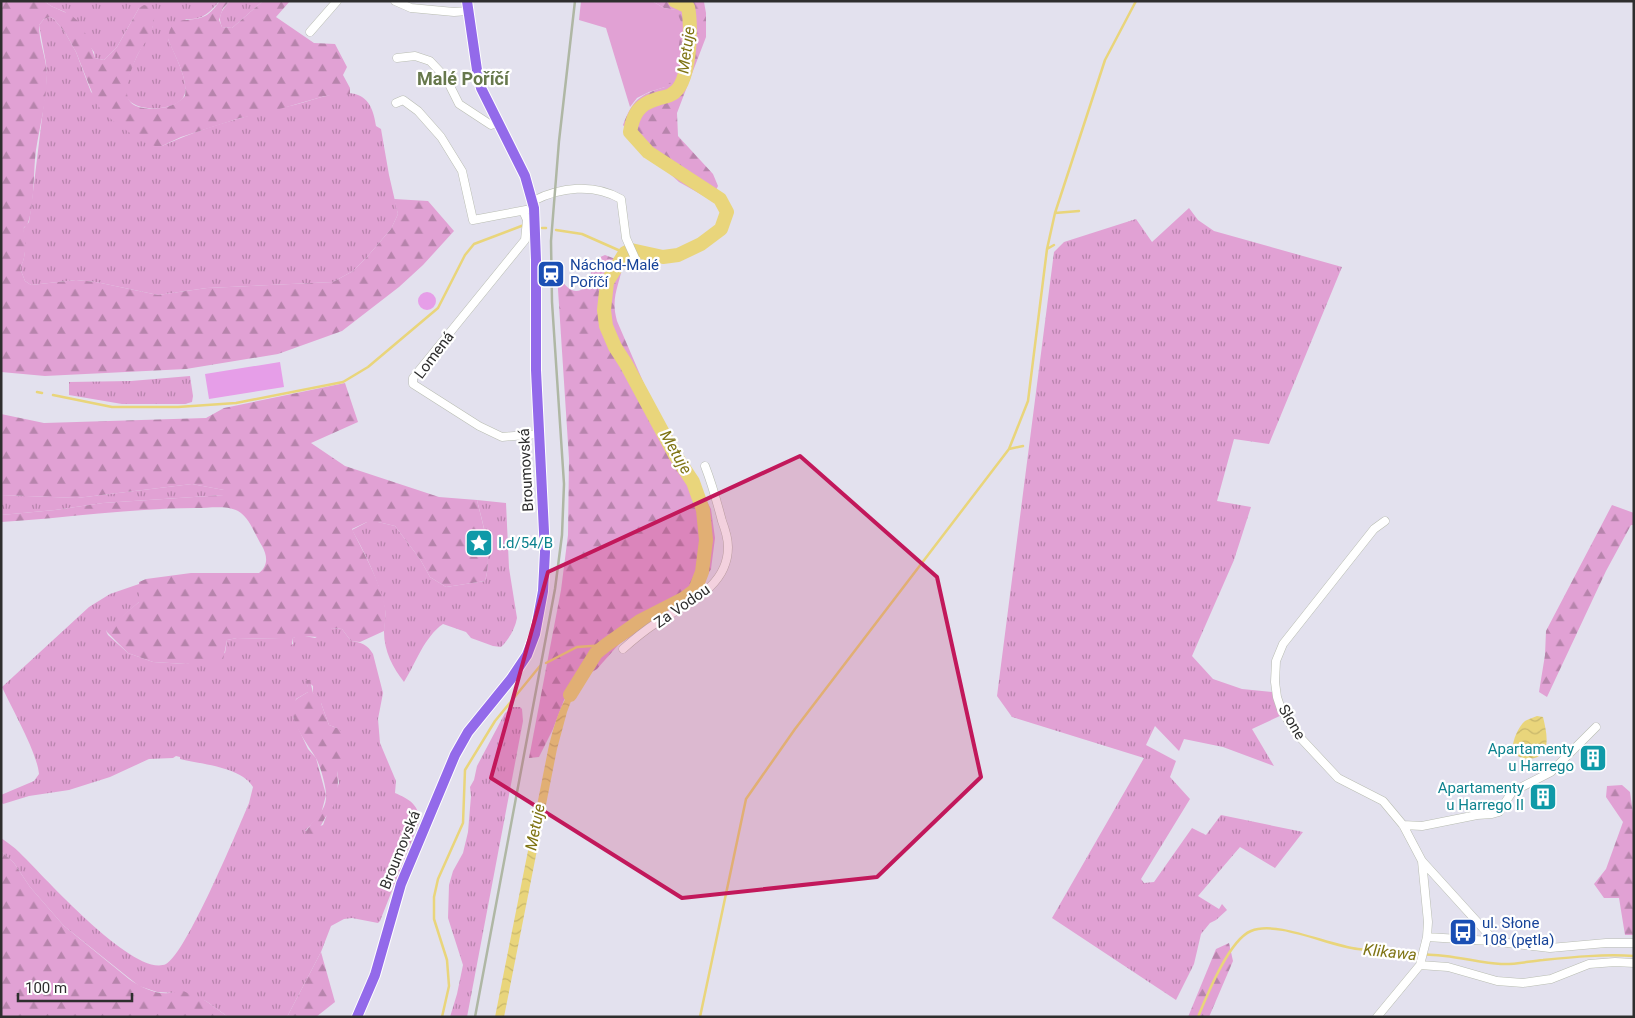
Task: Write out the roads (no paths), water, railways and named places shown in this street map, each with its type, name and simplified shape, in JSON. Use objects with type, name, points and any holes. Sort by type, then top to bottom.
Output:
[{"type":"main road","name":"Broumovská","points":[[357,1017],[375,975],[401,884],[455,755],[468,732],[521,665],[531,645],[540,606],[545,564],[536,370],[536,236],[534,204],[525,176],[486,98],[478,76],[468,6]]},
{"type":"street","points":[[310,32],[337,1]]},
{"type":"street","name":"Broumovská","points":[[395,1],[411,8],[454,12],[468,6]]},
{"type":"street","points":[[396,58],[415,56],[430,62],[446,78],[459,104],[491,125],[498,123]]},
{"type":"street","points":[[396,103],[403,100],[418,111],[441,137],[462,171],[472,220],[523,211],[542,196],[566,189],[595,190],[612,194],[621,199],[626,238],[639,267]]},
{"type":"street","name":"Lomená","points":[[523,211],[527,220],[525,240],[413,378],[413,384],[479,426],[502,437],[539,434]]},
{"type":"street","name":"Za Vodou","points":[[622,649],[657,622],[681,609],[705,592],[724,567],[728,545],[714,489],[705,466]]},
{"type":"street","name":"Słone","points":[[1385,522],[1374,529],[1283,644],[1276,661],[1275,682],[1277,697],[1281,709],[1294,732],[1311,752],[1338,778],[1383,800],[1403,825],[1422,861],[1490,936],[1491,941]]},
{"type":"street","points":[[1403,825],[1422,826],[1477,814],[1499,812],[1512,792],[1551,772],[1596,728]]},
{"type":"street","name":"Słone","points":[[1421,962],[1428,936],[1426,892],[1422,861]]},
{"type":"street","points":[[1428,936],[1550,948],[1606,943],[1634,943]]},
{"type":"street","points":[[1377,1017],[1421,962],[1509,983],[1522,983],[1551,978],[1589,964],[1634,963]]},
{"type":"water","points":[[579,680],[567,712],[557,749],[504,1017],[495,1017],[550,741],[567,695]]},
{"type":"water","points":[[1537,716],[1543,717],[1547,743],[1544,751],[1537,757],[1527,759],[1517,756],[1513,753],[1513,749],[1517,732],[1525,721]]},
{"type":"waterway","name":"Metuje","points":[[570,695],[596,653],[640,621],[683,599],[695,590],[702,572],[706,540],[703,510],[693,482],[675,455],[615,347],[606,326],[604,310],[607,282],[625,253],[631,250],[663,257],[678,255],[701,244],[721,229],[727,212],[720,199],[648,152],[630,132],[635,115],[641,107],[651,101],[669,96],[678,88],[683,79],[689,54],[689,16],[688,7],[675,1]]},
{"type":"waterway","points":[[700,1017],[746,799],[795,729],[1009,449],[1028,401],[1047,249],[1055,213],[1105,60],[1136,1]]},
{"type":"waterway","points":[[1055,213],[1079,211]]},
{"type":"waterway","points":[[53,395],[112,407],[178,407],[236,403],[343,382],[368,367],[438,308],[465,255],[474,244],[524,225]]},
{"type":"waterway","points":[[556,230],[582,234],[625,253]]},
{"type":"waterway","points":[[1047,249],[1054,245]]},
{"type":"waterway","points":[[37,392],[42,393]]},
{"type":"waterway","points":[[1009,449],[1023,446]]},
{"type":"waterway","points":[[546,663],[577,647],[606,645]]},
{"type":"waterway","points":[[442,1017],[449,986],[447,960],[434,919],[434,897],[438,879],[463,823],[465,770],[495,721],[540,666]]},
{"type":"waterway","name":"Klikawa","points":[[1198,1017],[1227,956],[1243,936],[1251,931],[1262,928],[1289,931],[1358,949],[1445,956],[1487,963],[1512,964],[1589,956],[1634,956]]},
{"type":"railway","points":[[475,1017],[555,589],[562,535],[564,484],[552,302],[551,241],[559,141],[575,1]]},
{"type":"place","name":"Náchod-Malé Poříčí","points":[[551,274]]},
{"type":"place","name":"I.d/54/B","points":[[479,543]]},
{"type":"place","name":"Apartamenty u Harrego","points":[[1593,758]]},
{"type":"place","name":"Apartamenty u Harrego II","points":[[1543,797]]},
{"type":"place","name":"ul. Słone 108 (pętla)","points":[[1463,932]]},
{"type":"district","name":"Malé Poříčí","points":[[463,78]]}]
